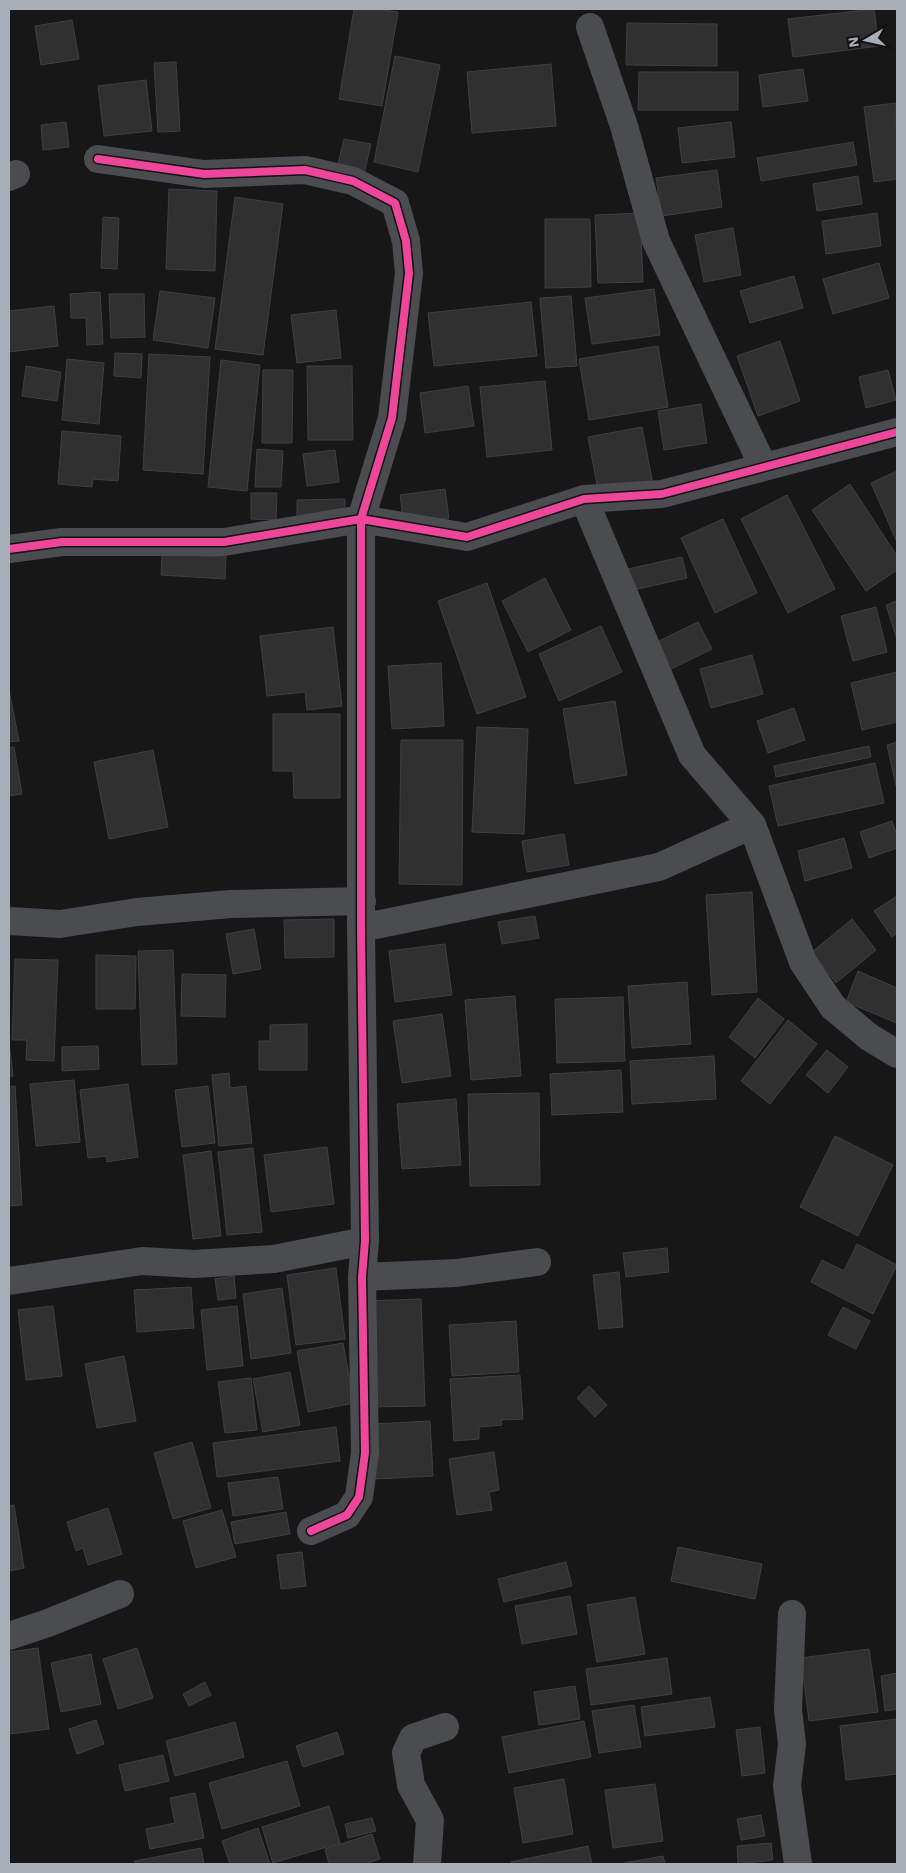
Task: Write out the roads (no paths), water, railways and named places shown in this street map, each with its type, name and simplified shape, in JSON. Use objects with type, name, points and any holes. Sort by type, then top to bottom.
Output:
[{"type":"street","points":[[590,27],[624,126],[656,241],[762,466]]},
{"type":"street","points":[[98,159],[204,174],[305,170],[353,181],[395,203],[406,241],[409,273],[392,418],[361,519],[361,928],[365,1241],[362,1277],[365,1453],[359,1497],[347,1515],[311,1531]]},
{"type":"street","points":[[9,549],[62,542],[224,542],[361,519],[467,537],[584,499],[662,494],[762,466],[897,432]]},
{"type":"street","points":[[584,499],[692,755],[752,825],[803,962],[833,1007],[869,1038],[897,1054]]},
{"type":"street","points":[[361,928],[659,866],[752,825]]},
{"type":"street","points":[[9,921],[60,924],[138,912],[231,904],[362,901]]},
{"type":"street","points":[[9,1281],[142,1261],[194,1264],[274,1259],[365,1241]]},
{"type":"street","points":[[362,1277],[456,1273],[537,1262]]},
{"type":"street","points":[[9,1636],[48,1623],[120,1594]]},
{"type":"street","points":[[792,1614],[788,1710],[792,1744],[787,1786],[798,1864]]},
{"type":"street","points":[[427,1864],[430,1820],[411,1785],[406,1753],[413,1738],[445,1727]]}]
